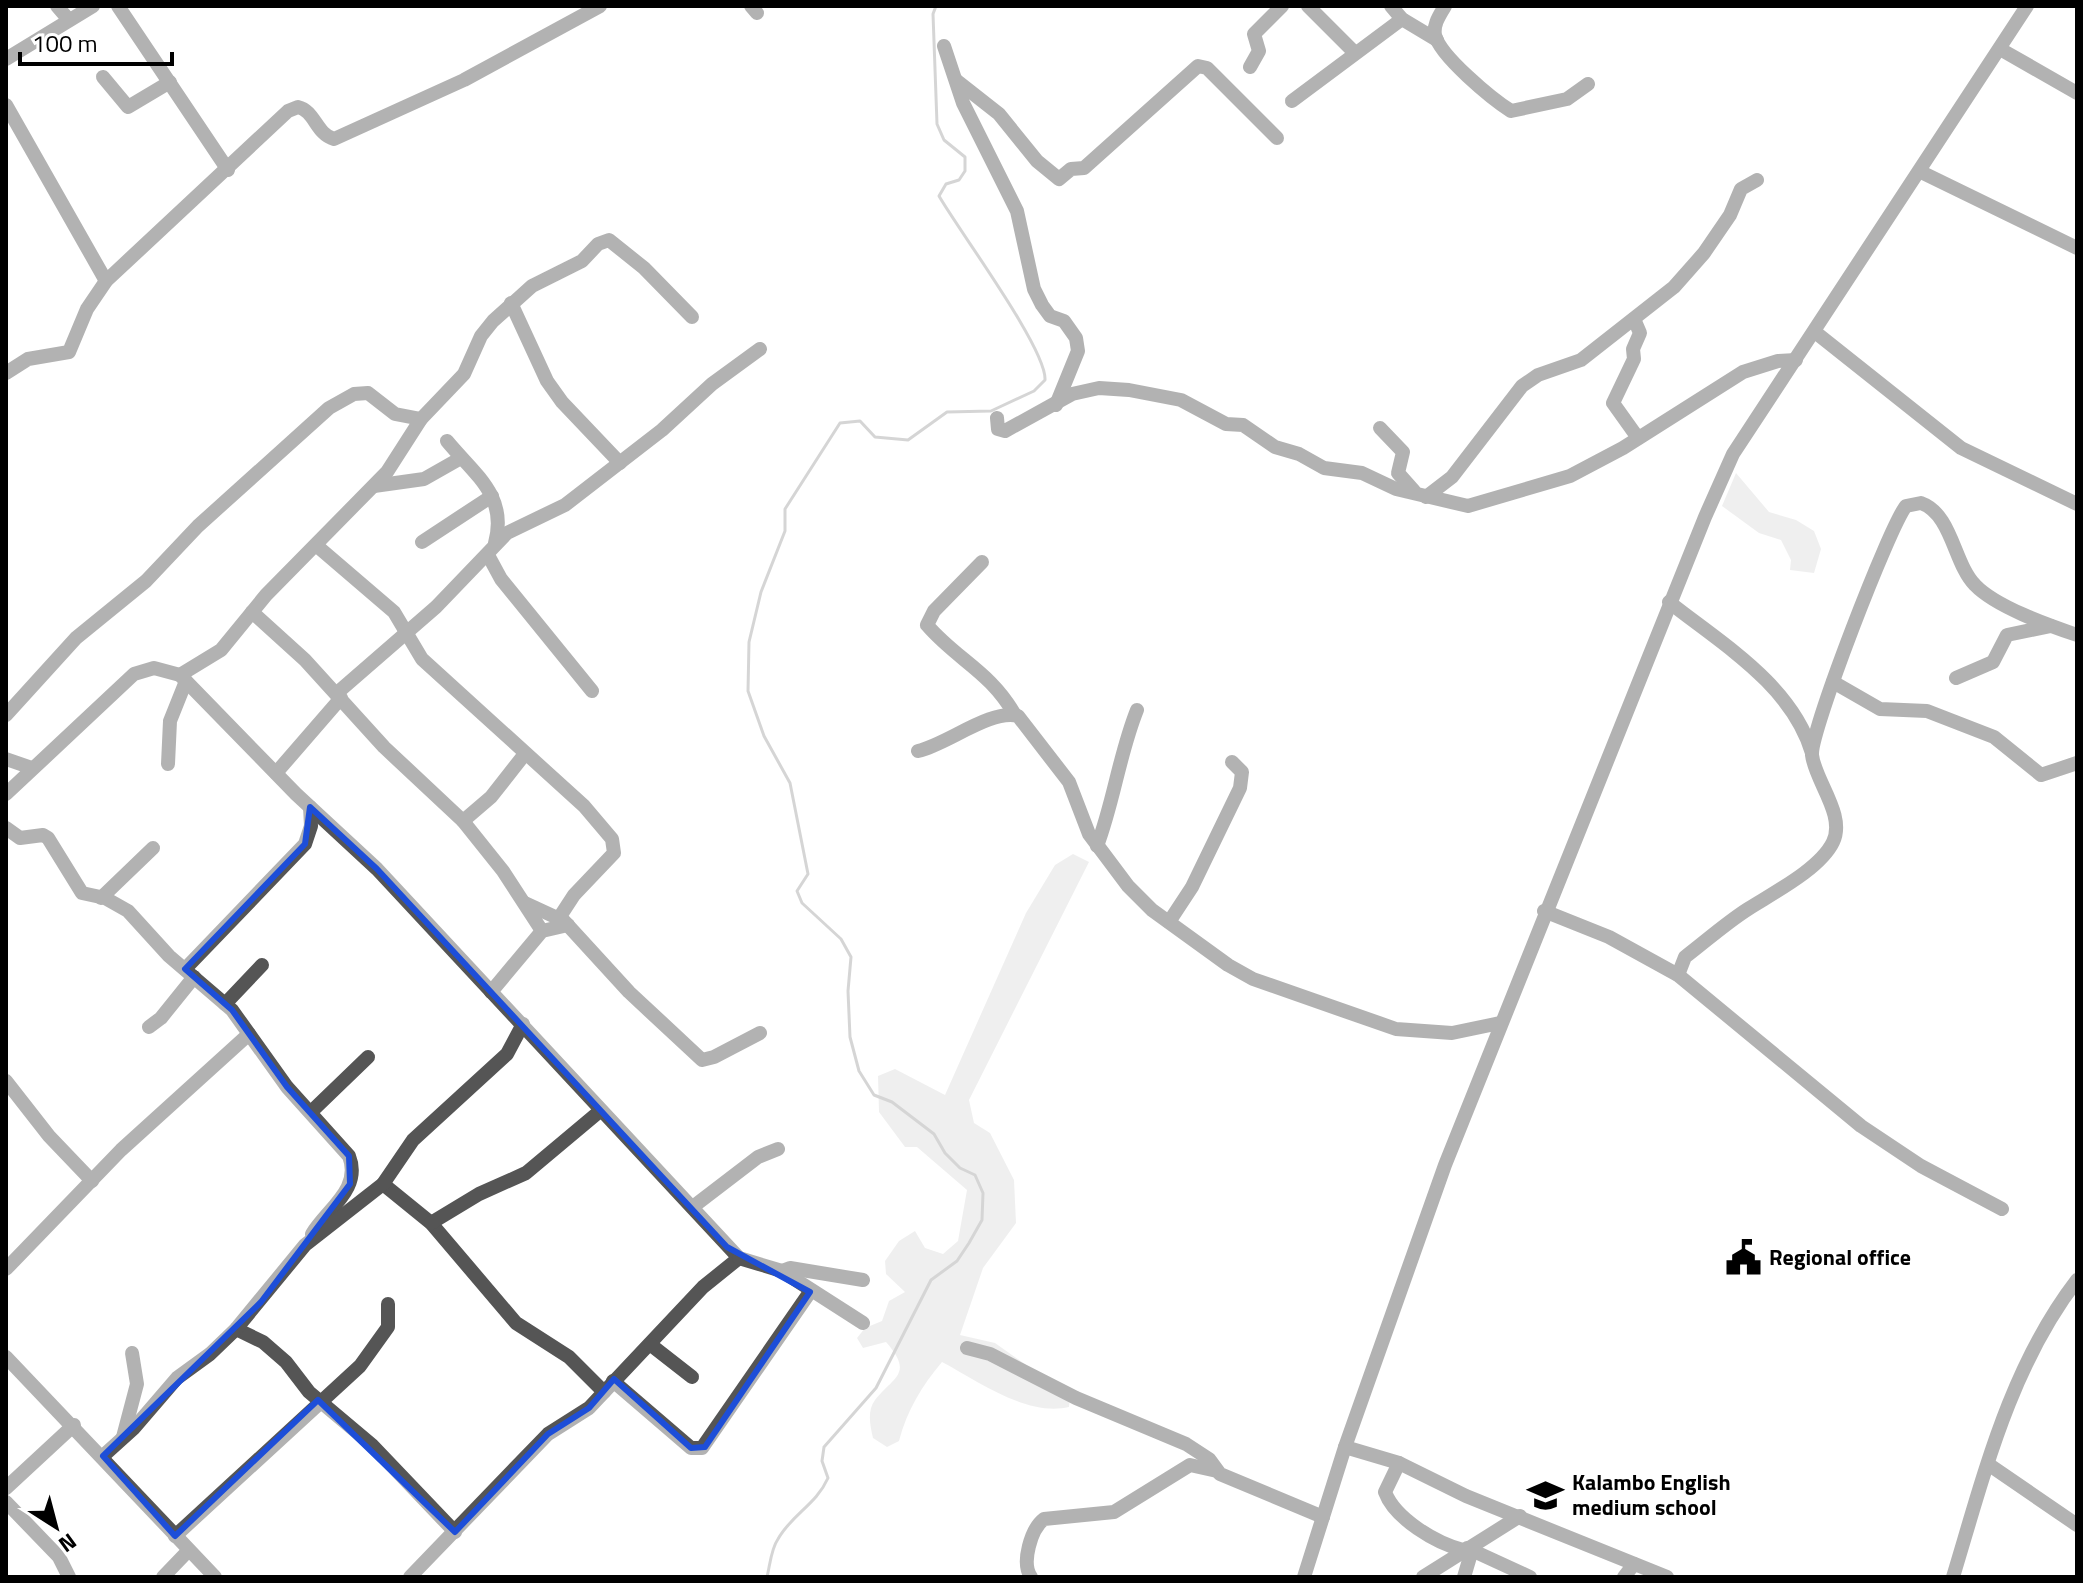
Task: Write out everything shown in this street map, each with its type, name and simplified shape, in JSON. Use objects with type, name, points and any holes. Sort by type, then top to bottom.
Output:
[{"type":"street","points":[[57,6],[69,20]]},
{"type":"street","points":[[6,59],[93,6]]},
{"type":"street","points":[[118,6],[228,170]]},
{"type":"street","points":[[6,373],[28,359],[69,352],[87,309],[106,281],[288,111],[298,107],[305,109],[326,137],[334,139],[464,80],[600,6]]},
{"type":"street","points":[[1250,67],[1259,51],[1254,34],[1282,6]]},
{"type":"street","points":[[1308,6],[1354,52]]},
{"type":"street","points":[[1391,6],[1402,19],[1437,40],[1493,99],[1511,111],[1567,99],[1588,84]]},
{"type":"street","points":[[1437,40],[1435,24],[1445,6]]},
{"type":"street","points":[[1304,1577],[1345,1447],[1445,1165],[1669,602],[1733,454],[1921,172],[2027,6]]},
{"type":"street","points":[[1292,101],[1402,19]]},
{"type":"street","points":[[944,46],[968,113],[1017,211],[1034,289],[1050,316],[1064,321],[1076,338],[1078,351],[1056,405]]},
{"type":"street","points":[[2000,49],[2077,93]]},
{"type":"street","points":[[957,81],[999,114],[1037,161],[1059,179],[1071,169],[1084,168],[1198,66],[1207,68],[1277,138]]},
{"type":"street","points":[[103,77],[128,107],[170,82]]},
{"type":"street","points":[[6,105],[106,281]]},
{"type":"street","points":[[1921,172],[2077,248]]},
{"type":"street","points":[[1422,496],[1452,477],[1522,386],[1538,375],[1581,360],[1689,271],[1730,215],[1741,189],[1757,180]]},
{"type":"street","points":[[168,764],[170,721],[183,678],[221,650],[252,612],[374,486],[402,453],[421,419],[464,374],[481,336],[511,303],[545,278],[582,261],[598,244],[609,240],[644,268],[692,317]]},
{"type":"street","points":[[511,303],[547,381],[562,402],[620,463]]},
{"type":"street","points":[[1634,319],[1640,336],[1633,349],[1634,359],[1613,403],[1638,438]]},
{"type":"street","points":[[1815,332],[1961,448],[2077,504]]},
{"type":"street","points":[[276,773],[339,695],[507,533],[565,505],[620,463],[712,384],[760,349]]},
{"type":"street","points":[[997,418],[998,429],[1005,431],[1014,423],[1056,405],[1072,394],[1099,388],[1181,400],[1226,424],[1243,425],[1275,447],[1299,454],[1314,464],[1362,473],[1459,507],[1499,499],[1570,476],[1638,438],[1743,372],[1778,361],[1796,360]]},
{"type":"street","points":[[6,715],[76,638],[146,581],[198,526],[329,408],[354,394],[368,393],[395,414],[421,419]]},
{"type":"street","points":[[1380,428],[1403,452],[1398,473],[1422,496]]},
{"type":"street","points":[[447,441],[492,496],[500,517],[491,551],[501,579],[592,691]]},
{"type":"street","points":[[374,486],[424,479],[461,458]]},
{"type":"street","points":[[422,542],[492,496]]},
{"type":"street","points":[[1812,754],[1833,682],[1901,512],[1913,503],[1928,506],[1937,516],[1969,578],[1979,589],[2051,626],[2077,635]]},
{"type":"street","points":[[317,546],[394,612],[422,659],[524,755],[584,806],[614,846],[607,863],[574,895],[563,921],[542,931],[491,992]]},
{"type":"street","points":[[982,562],[934,611],[927,625],[1002,691],[1015,715],[1069,782],[1097,846],[1128,886],[1169,922],[1253,979],[1396,1029],[1452,1033],[1500,1023]]},
{"type":"street","points":[[1669,602],[1779,694],[1805,730],[1835,824],[1835,838],[1828,851],[1685,957],[1678,975]]},
{"type":"street","points":[[252,612],[339,695],[399,762],[463,821],[525,903],[542,931]]},
{"type":"street","points":[[1956,678],[1993,662],[2007,635],[2051,626]]},
{"type":"street","points":[[6,794],[134,674],[154,668],[183,678],[310,807],[377,869],[600,1111],[694,1206],[739,1258],[782,1271],[810,1292],[863,1323]]},
{"type":"street","points":[[1833,682],[1880,709],[1927,711],[1994,737],[2041,775],[2077,763]]},
{"type":"street","points":[[1097,846],[1111,809],[1124,746],[1137,710]]},
{"type":"street","points":[[918,751],[940,745],[998,716],[1015,715]]},
{"type":"street","points":[[463,821],[491,797],[524,755]]},
{"type":"street","points":[[6,759],[32,768]]},
{"type":"street","points":[[1169,922],[1192,887],[1240,788],[1242,772],[1232,762]]},
{"type":"street","points":[[149,1027],[161,1018],[189,973],[305,844],[311,826],[310,807]]},
{"type":"street","points":[[6,828],[20,838],[43,835],[48,838],[82,893],[128,911],[189,973],[225,1004],[287,1087],[312,1111],[349,1156],[353,1176],[346,1192],[236,1329],[210,1354],[177,1378],[103,1456]]},
{"type":"street","points":[[101,898],[153,848]]},
{"type":"street","points":[[525,903],[563,921],[629,992],[702,1060],[760,1033]]},
{"type":"street","points":[[1544,911],[1609,937],[1678,975],[1861,1126],[1921,1166],[2002,1209]]},
{"type":"street","points":[[225,1004],[262,965]]},
{"type":"street","points":[[305,1245],[383,1184],[413,1140],[507,1054],[523,1024]]},
{"type":"street","points":[[6,1269],[92,1181],[249,1034]]},
{"type":"street","points":[[312,1111],[368,1057]]},
{"type":"street","points":[[6,1081],[49,1136],[92,1181]]},
{"type":"street","points":[[431,1223],[479,1194],[526,1173],[600,1111]]},
{"type":"street","points":[[694,1206],[758,1157],[778,1149]]},
{"type":"street","points":[[383,1184],[431,1223],[516,1323],[569,1357],[691,1448],[702,1448],[810,1292]]},
{"type":"street","points":[[410,1577],[548,1434],[589,1408],[636,1354],[651,1345],[703,1287],[739,1258]]},
{"type":"street","points":[[782,1271],[799,1269],[863,1280]]},
{"type":"street","points":[[1953,1577],[1988,1464],[2023,1369],[2077,1281]]},
{"type":"street","points":[[175,1536],[318,1400],[360,1366],[388,1327],[388,1304]]},
{"type":"street","points":[[236,1329],[263,1342],[318,1400],[372,1445],[455,1532]]},
{"type":"street","points":[[651,1345],[692,1377]]},
{"type":"street","points":[[967,1348],[990,1354],[1084,1402],[1186,1444],[1209,1459],[1217,1471]]},
{"type":"street","points":[[123,1438],[137,1384],[132,1353]]},
{"type":"street","points":[[6,1357],[74,1425],[215,1577]]},
{"type":"street","points":[[6,1488],[74,1425]]},
{"type":"street","points":[[1345,1447],[1399,1463],[1466,1496],[1665,1577]]},
{"type":"street","points":[[1399,1463],[1385,1492],[1389,1502],[1413,1523],[1443,1543],[1467,1549],[1530,1577]]},
{"type":"street","points":[[1988,1464],[2077,1525]]},
{"type":"street","points":[[1031,1577],[1026,1570],[1027,1556],[1038,1523],[1044,1519],[1114,1512],[1190,1465],[1217,1471],[1323,1517]]},
{"type":"street","points":[[6,1502],[64,1573]]},
{"type":"street","points":[[1423,1577],[1520,1516]]},
{"type":"street","points":[[1464,1577],[1467,1549]]},
{"type":"street","points":[[163,1577],[188,1551]]},
{"type":"street","points":[[1624,1577],[1634,1564]]},
{"type":"highlighted area","points":[[310,807],[377,869],[727,1247],[810,1292],[705,1447],[691,1448],[614,1379],[589,1408],[548,1434],[455,1532],[318,1400],[175,1536],[103,1456],[261,1302],[350,1184],[349,1156],[287,1087],[232,1010],[185,969],[305,844]]},
{"type":"shaded area","points":[[1736,473],[1769,512],[1796,520],[1814,531],[1821,549],[1814,573],[1790,570],[1791,560],[1781,540],[1759,533],[1722,506]]},
{"type":"shaded area","points":[[1073,854],[1089,862],[969,1100],[974,1123],[990,1133],[1014,1180],[1016,1223],[983,1268],[960,1335],[995,1343],[1070,1396],[1069,1407],[1053,1409],[1020,1402],[942,1362],[916,1399],[899,1441],[887,1447],[873,1438],[870,1413],[872,1404],[898,1374],[899,1361],[886,1342],[863,1348],[857,1338],[865,1328],[882,1321],[889,1301],[905,1292],[886,1274],[885,1261],[899,1241],[915,1231],[925,1248],[943,1254],[958,1241],[967,1190],[917,1147],[905,1147],[879,1112],[878,1076],[895,1069],[945,1095],[1026,913],[1055,865]]},
{"type":"waterway","points":[[767,1577],[778,1539],[828,1478],[822,1461],[824,1447],[876,1388],[931,1280],[957,1261],[982,1220],[983,1193],[975,1175],[960,1168],[945,1153],[934,1134],[892,1102],[874,1095],[859,1071],[850,1037],[848,991],[851,957],[841,939],[802,903],[797,891],[808,874],[790,783],[764,736],[748,691],[749,642],[761,592],[785,531],[785,509],[840,423],[860,421],[875,437],[908,440],[947,412],[991,411],[1034,391],[1045,380],[1042,365],[1018,317],[939,196],[946,184],[959,180],[965,171],[965,157],[944,140],[937,124],[933,14],[936,6]]},
{"type":"place","name":"Regional office","points":[[1743,1257]]},
{"type":"place","name":"Kalambo English medium school","points":[[1546,1495]]}]
